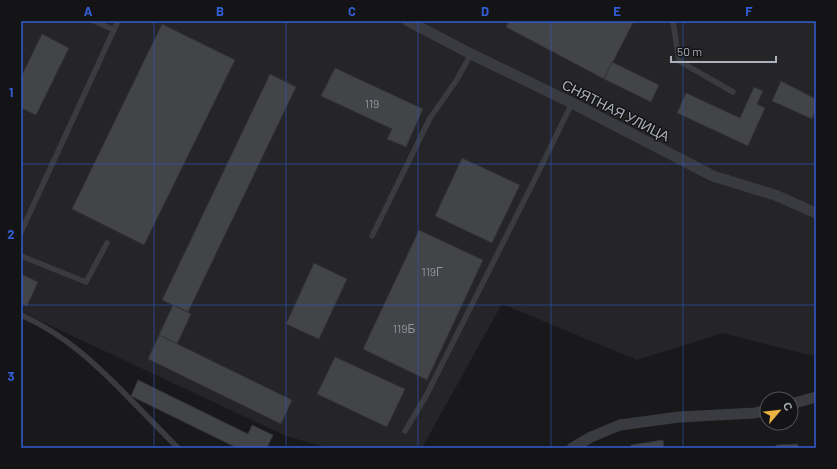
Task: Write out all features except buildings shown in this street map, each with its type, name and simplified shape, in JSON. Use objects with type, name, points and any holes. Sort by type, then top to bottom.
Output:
[{"type":"street","name":"СНЯТНАЯ УЛИЦА","points":[[408,21],[713,176],[775,194],[816,213]]},
{"type":"street","points":[[799,402],[816,397]]},
{"type":"street","points":[[572,448],[591,437],[620,425],[679,417],[759,412]]},
{"type":"lane","points":[[94,21],[114,30]]},
{"type":"lane","points":[[21,232],[118,21]]},
{"type":"lane","points":[[673,21],[679,61],[732,92]]},
{"type":"lane","points":[[372,236],[430,118],[456,81],[471,54]]},
{"type":"lane","points":[[405,431],[426,396],[572,103]]},
{"type":"lane","points":[[21,256],[86,282],[107,244]]},
{"type":"lane","points":[[21,315],[62,337],[84,354],[103,371],[178,448]]},
{"type":"shaded area","points":[[21,21],[816,21],[816,351],[813,356],[723,333],[637,360],[502,304],[422,448],[328,448],[286,436],[21,312]]}]
